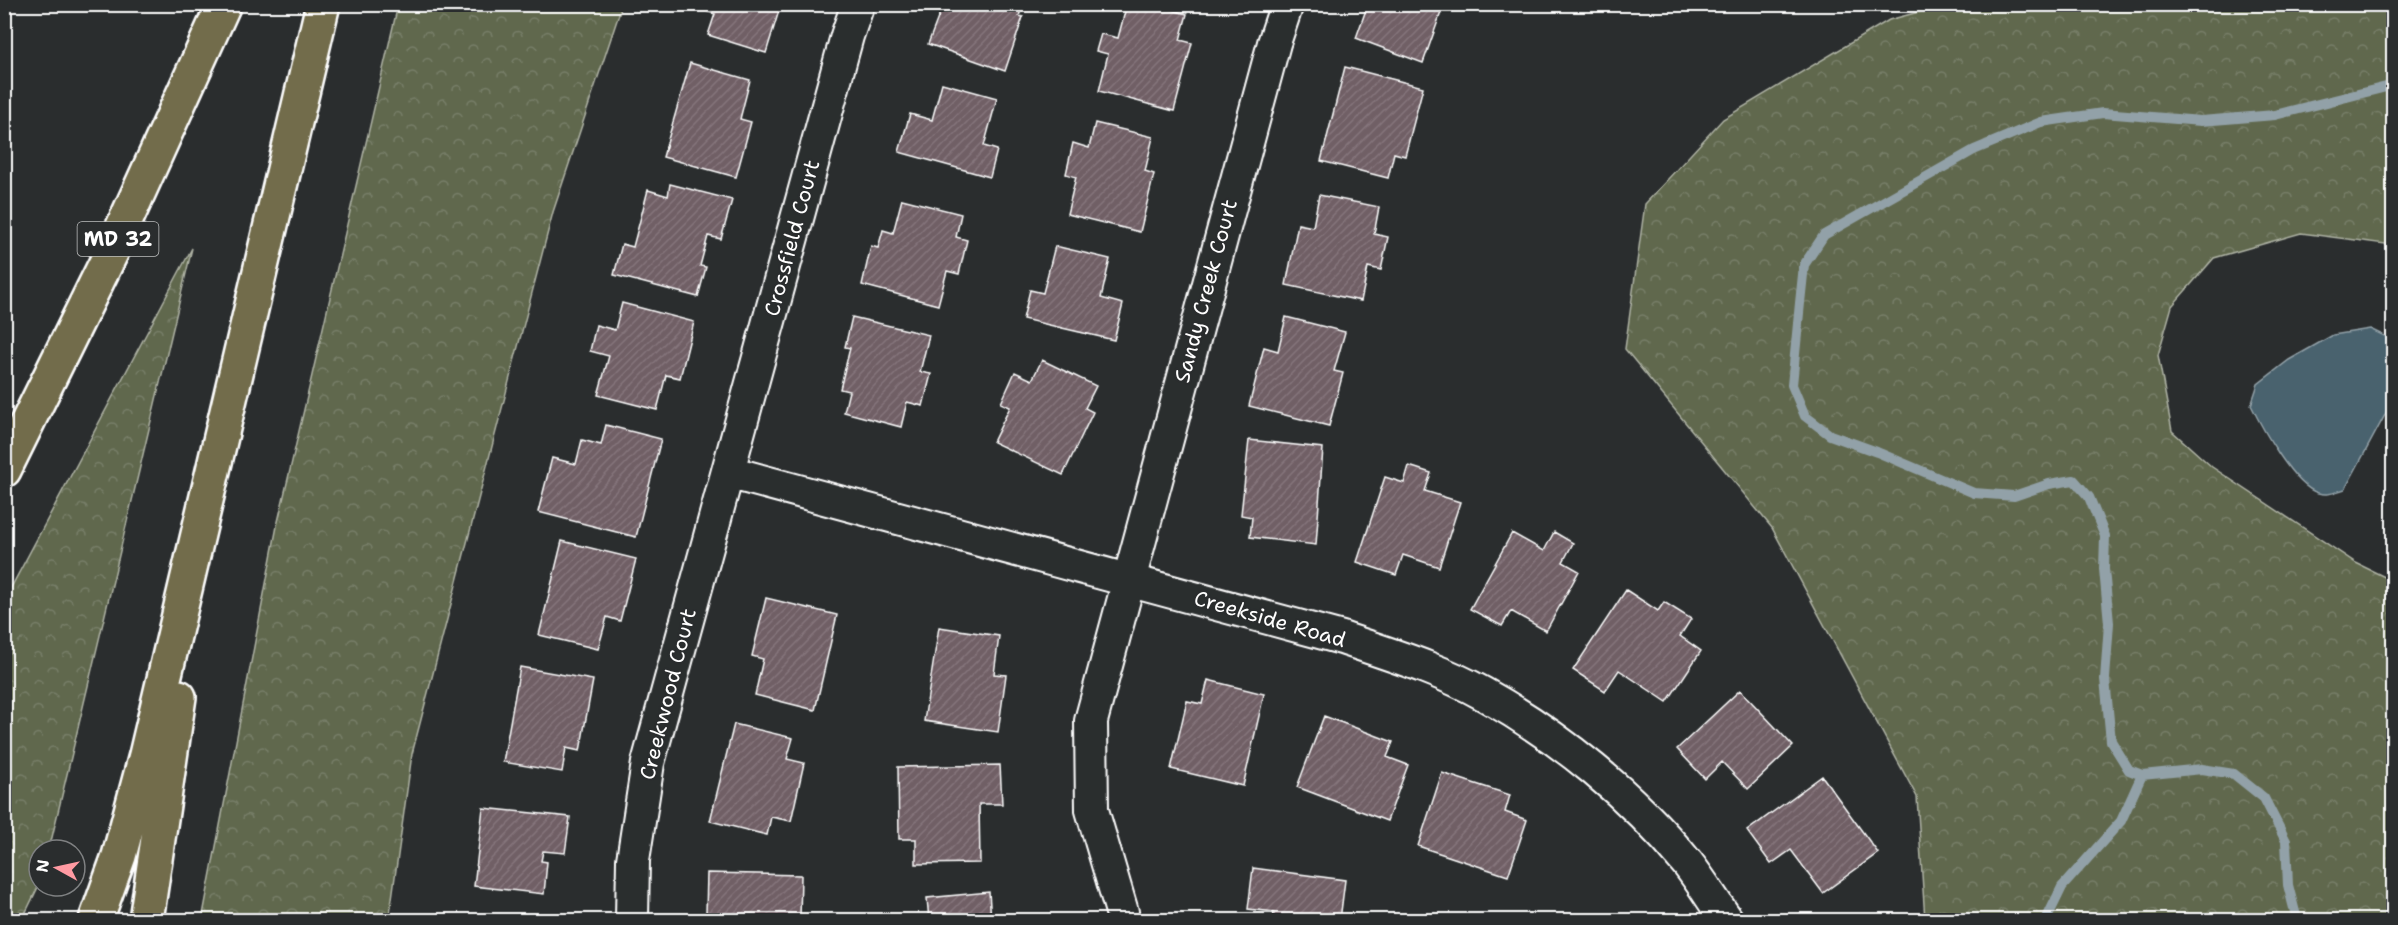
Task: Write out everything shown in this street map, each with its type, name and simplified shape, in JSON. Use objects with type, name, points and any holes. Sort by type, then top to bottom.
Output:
[{"type":"highway","name":"MD 32","points":[[4,470],[111,253],[224,4]]},
{"type":"highway","points":[[96,921],[120,856],[146,754],[323,4]]},
{"type":"highway","points":[[146,921],[216,458]]},
{"type":"street","name":"Crossfield Court","points":[[728,472],[858,4]]},
{"type":"street","name":"Sandy Creek Court","points":[[1122,912],[1092,810],[1090,721],[1274,43],[1287,4]]},
{"type":"street","name":"Creekside Road","points":[[728,472],[1342,638],[1412,663],[1480,692],[1560,742],[1632,804],[1688,864],[1727,921]]},
{"type":"street","name":"Creekwood Court","points":[[632,921],[633,860],[648,763],[728,472]]},
{"type":"green space","points":[[1948,4],[2393,5],[2393,245],[2301,233],[2214,258],[2172,306],[2158,355],[2172,431],[2212,467],[2356,563],[2393,581],[2393,920],[1925,920],[1917,797],[1772,528],[1625,349],[1645,204],[1723,119],[1889,20]]},
{"type":"green space","points":[[398,5],[622,5],[553,212],[412,754],[389,920],[202,920],[277,526]]},
{"type":"green space","points":[[192,248],[52,838],[27,838],[27,898],[33,898],[22,920],[5,920],[5,599]]},
{"type":"water","points":[[2370,329],[2389,338],[2393,343],[2393,400],[2345,489],[2328,494],[2318,493],[2299,480],[2289,468],[2251,405],[2258,384],[2289,360],[2333,335]]},
{"type":"building","points":[[697,4],[781,4],[766,53],[708,35],[715,14],[696,8]]},
{"type":"building","points":[[949,4],[1023,4],[1019,16],[1023,17],[1005,71],[928,44],[941,10],[946,11]]},
{"type":"building","points":[[1127,4],[1150,4],[1187,14],[1180,40],[1192,43],[1174,111],[1099,91],[1108,54],[1096,51],[1101,34],[1118,38]]},
{"type":"building","points":[[1368,4],[1444,4],[1423,63],[1356,38]]},
{"type":"building","points":[[690,63],[750,80],[740,119],[751,122],[736,177],[663,157]]},
{"type":"building","points":[[1345,67],[1423,87],[1405,156],[1394,153],[1388,178],[1321,161]]},
{"type":"building","points":[[942,83],[997,98],[984,146],[997,150],[990,177],[899,152],[910,114],[932,120]]},
{"type":"building","points":[[1095,123],[1153,137],[1145,171],[1154,174],[1140,232],[1067,214],[1076,177],[1066,174],[1073,143],[1089,148]]},
{"type":"building","points":[[670,184],[732,200],[721,239],[708,236],[700,266],[706,267],[698,297],[614,275],[622,244],[633,247],[648,190],[668,196]]},
{"type":"building","points":[[1319,195],[1379,207],[1374,234],[1388,237],[1381,270],[1368,267],[1361,301],[1286,285],[1298,224],[1313,227]]},
{"type":"building","points":[[902,199],[961,214],[956,237],[967,240],[959,274],[947,271],[938,305],[862,285],[871,246],[878,248],[883,230],[893,233]]},
{"type":"building","points":[[1055,246],[1110,259],[1101,298],[1123,304],[1114,340],[1023,319],[1030,290],[1043,293]]},
{"type":"building","points":[[622,303],[694,322],[680,378],[666,375],[657,410],[598,395],[609,356],[590,351],[596,325],[615,330]]},
{"type":"building","points":[[852,317],[929,335],[920,372],[931,374],[923,406],[907,402],[901,427],[844,412],[849,391],[840,389],[850,348],[845,347]]},
{"type":"building","points":[[1286,317],[1345,332],[1334,371],[1343,373],[1329,426],[1249,406],[1264,347],[1278,351]]},
{"type":"building","points":[[1042,360],[1096,386],[1085,408],[1093,412],[1063,475],[993,442],[1010,407],[1001,403],[1015,372],[1032,380]]},
{"type":"building","points":[[606,425],[661,439],[636,537],[538,512],[552,458],[576,464],[582,440],[601,445]]},
{"type":"building","points":[[1249,440],[1323,448],[1316,545],[1250,537],[1252,517],[1241,515]]},
{"type":"building","points":[[1409,466],[1431,473],[1425,491],[1460,502],[1439,567],[1403,555],[1396,575],[1357,562],[1385,477],[1404,483]]},
{"type":"building","points":[[1554,532],[1573,543],[1563,562],[1579,571],[1546,631],[1511,611],[1502,626],[1470,609],[1512,533],[1544,551]]},
{"type":"building","points":[[562,541],[636,559],[620,621],[607,617],[598,649],[539,635]]},
{"type":"building","points":[[1626,590],[1658,611],[1664,602],[1691,619],[1680,636],[1701,651],[1667,702],[1619,670],[1605,691],[1573,670]]},
{"type":"building","points":[[766,598],[837,615],[815,710],[755,695],[763,659],[752,656]]},
{"type":"building","points":[[939,627],[999,636],[994,674],[1006,675],[998,732],[924,721]]},
{"type":"building","points":[[520,667],[593,680],[580,751],[566,748],[562,772],[503,762]]},
{"type":"building","points":[[1208,680],[1264,694],[1243,786],[1171,769],[1187,701],[1202,704]]},
{"type":"building","points":[[1740,690],[1793,746],[1748,789],[1722,762],[1705,779],[1677,749]]},
{"type":"building","points":[[1324,716],[1393,742],[1387,757],[1408,765],[1387,821],[1297,787]]},
{"type":"building","points":[[734,724],[793,738],[787,759],[804,763],[791,821],[771,817],[767,835],[710,821]]},
{"type":"building","points":[[1000,765],[1002,804],[979,804],[980,863],[916,864],[916,839],[899,839],[898,767]]},
{"type":"building","points":[[1442,773],[1510,795],[1505,812],[1527,820],[1508,876],[1418,846]]},
{"type":"building","points":[[1822,776],[1878,853],[1823,893],[1791,850],[1771,864],[1747,831]]},
{"type":"building","points":[[483,808],[570,817],[565,853],[543,851],[541,861],[547,862],[544,894],[474,886]]},
{"type":"building","points":[[1253,868],[1345,880],[1340,920],[1273,920],[1274,912],[1248,909]]},
{"type":"building","points":[[707,873],[801,875],[800,920],[734,920],[734,915],[706,914]]},
{"type":"building","points":[[989,892],[991,920],[929,920],[927,898]]},
{"type":"waterway","points":[[2297,920],[2288,885],[2286,841],[2264,798],[2234,774],[2202,769],[2142,775],[2129,770],[2111,741],[2105,679],[2109,623],[2104,569],[2105,536],[2089,497],[2074,480],[2049,484],[2014,496],[1974,493],[1830,435],[1805,416],[1792,385],[1804,265],[1824,235],[1974,150],[2041,122],[2103,113],[2201,121],[2275,115],[2394,85]]},
{"type":"waterway","points":[[2046,920],[2062,887],[2121,821],[2142,775]]}]
